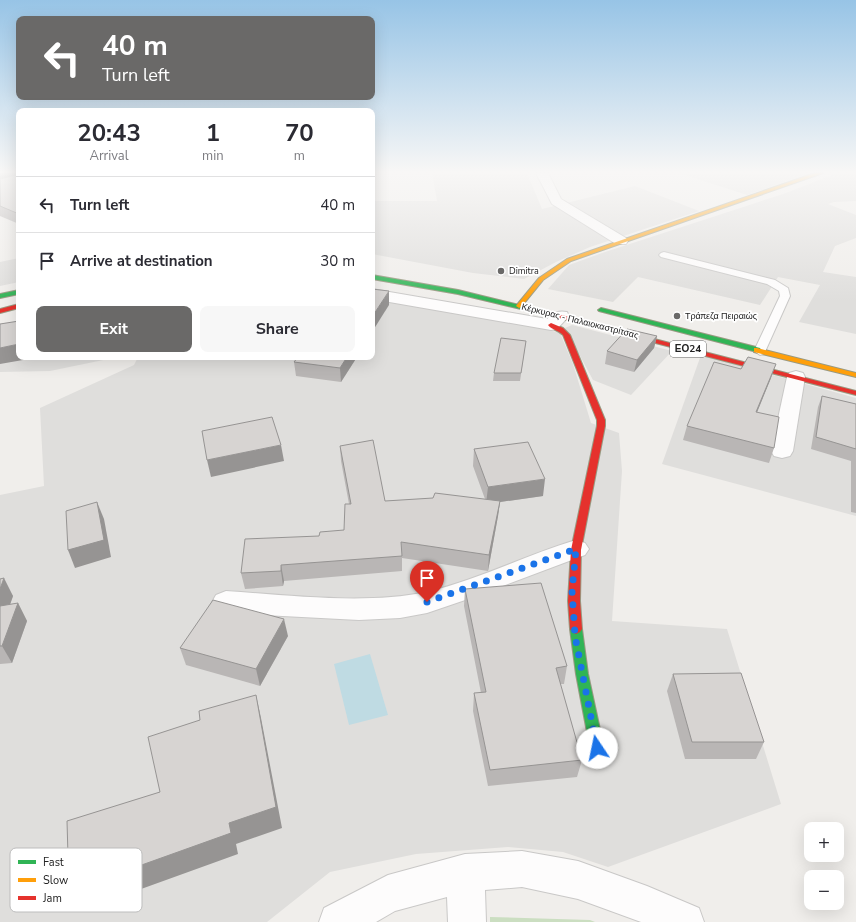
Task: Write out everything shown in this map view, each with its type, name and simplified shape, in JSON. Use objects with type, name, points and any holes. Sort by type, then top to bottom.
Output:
[{"type":"street","points":[[580,216],[621,241]]},
{"type":"street","points":[[520,306],[524,292],[544,274],[559,264],[694,216]]},
{"type":"street","name":"Κέρκυρας - Παλαιοκαστρίτσας","points":[[375,278],[458,292],[520,306],[556,320],[856,392]]},
{"type":"street","name":"Κέρκυρας - Παλαιοκαστρίτσας","points":[[524,292],[542,296]]},
{"type":"street","points":[[0,296],[16,293]]},
{"type":"street","points":[[375,294],[556,320],[566,336],[601,420],[601,434],[585,499],[576,549],[572,591],[575,636],[597,748]]},
{"type":"street","points":[[0,311],[16,307]]},
{"type":"street","name":"Κέρκυρας - Παλαιοκαστρίτσας","points":[[594,308],[856,375]]},
{"type":"street","points":[[782,451],[796,377]]},
{"type":"street","points":[[226,602],[359,609],[400,607],[427,602],[462,591],[576,549]]},
{"type":"street","points":[[338,922],[388,894],[465,873],[522,870],[578,880],[685,922]]},
{"type":"street","points":[[465,873],[467,922]]},
{"type":"lane","points":[[664,255],[771,282],[784,290],[785,296],[760,351]]},
{"type":"shaded area","points":[[375,216],[684,216],[590,247],[556,262],[524,279],[473,273],[375,255]]},
{"type":"shaded area","points":[[715,216],[856,216],[856,238],[835,246],[823,272],[856,277],[856,334],[799,322],[820,285],[778,277],[760,305],[638,277],[613,302],[548,289],[569,265]]},
{"type":"shaded area","points":[[16,259],[16,283],[0,286],[0,262]]},
{"type":"shaded area","points":[[375,298],[542,328],[560,333],[573,364],[591,423],[619,433],[622,471],[612,621],[727,629],[781,804],[608,867],[563,852],[508,847],[416,854],[330,872],[267,922],[0,922],[0,495],[44,486],[40,408],[134,365],[136,360],[375,360]]},
{"type":"shaded area","points":[[572,325],[672,351],[631,395],[593,380],[565,328]]},
{"type":"shaded area","points":[[0,333],[16,353],[16,360],[103,360],[50,371],[0,372]]},
{"type":"shaded area","points":[[701,355],[856,398],[856,516],[662,464]]},
{"type":"green space","points":[[490,917],[590,920],[595,922],[490,922]]},
{"type":"water","points":[[370,654],[388,715],[349,725],[334,664]]},
{"type":"building","points":[[375,289],[389,291],[375,312]]},
{"type":"building","points":[[16,321],[16,345],[0,348],[0,324]]},
{"type":"building","points":[[627,329],[657,336],[637,360],[607,351]]},
{"type":"building","points":[[501,338],[526,341],[521,373],[494,373]]},
{"type":"building","points":[[748,357],[776,364],[756,412],[779,417],[774,448],[687,426],[714,362],[741,369]]},
{"type":"building","points":[[296,360],[345,360],[340,368],[294,362]]},
{"type":"building","points":[[822,396],[856,404],[856,449],[816,437]]},
{"type":"building","points":[[272,417],[281,445],[207,460],[202,431]]},
{"type":"building","points":[[373,440],[385,501],[433,498],[435,493],[500,501],[489,555],[401,542],[402,556],[281,565],[281,571],[241,573],[245,539],[319,536],[320,532],[344,530],[345,504],[351,504],[340,446]]},
{"type":"building","points":[[528,442],[545,479],[488,487],[474,449]]},
{"type":"building","points":[[97,502],[104,540],[68,550],[66,511]]},
{"type":"building","points":[[4,578],[0,589],[0,579]]},
{"type":"building","points":[[541,583],[567,666],[556,668],[582,760],[490,770],[474,693],[486,692],[465,589]]},
{"type":"building","points":[[213,600],[284,619],[256,669],[180,648]]},
{"type":"building","points":[[18,603],[2,646],[0,646],[0,606]]},
{"type":"building","points":[[741,673],[764,742],[692,742],[673,674]]},
{"type":"building","points":[[256,695],[276,807],[229,823],[231,833],[142,865],[142,848],[68,848],[67,821],[160,792],[148,737],[200,720],[199,711]]},
{"type":"traffic: fast","points":[[375,278],[458,292],[542,312]]},
{"type":"traffic: fast","points":[[0,296],[16,293]]},
{"type":"traffic: fast","points":[[601,310],[757,350]]},
{"type":"traffic: fast","points":[[576,629],[582,674],[597,748]]},
{"type":"traffic: slow","points":[[519,306],[541,279],[569,260],[696,216]]},
{"type":"traffic: slow","points":[[757,350],[856,375]]},
{"type":"traffic: jam","points":[[0,311],[16,307]]},
{"type":"traffic: jam","points":[[542,312],[856,393]]},
{"type":"traffic: jam","points":[[551,325],[561,329],[566,335],[601,420],[576,550],[574,601],[576,629]]},
{"type":"place","name":"Dimitra","points":[[501,271]]},
{"type":"place","name":"Τράπεζα Πειραιώς","points":[[677,316]]},
{"type":"route","points":[[427,602],[462,591],[576,549],[572,591],[575,636],[597,748]]}]
